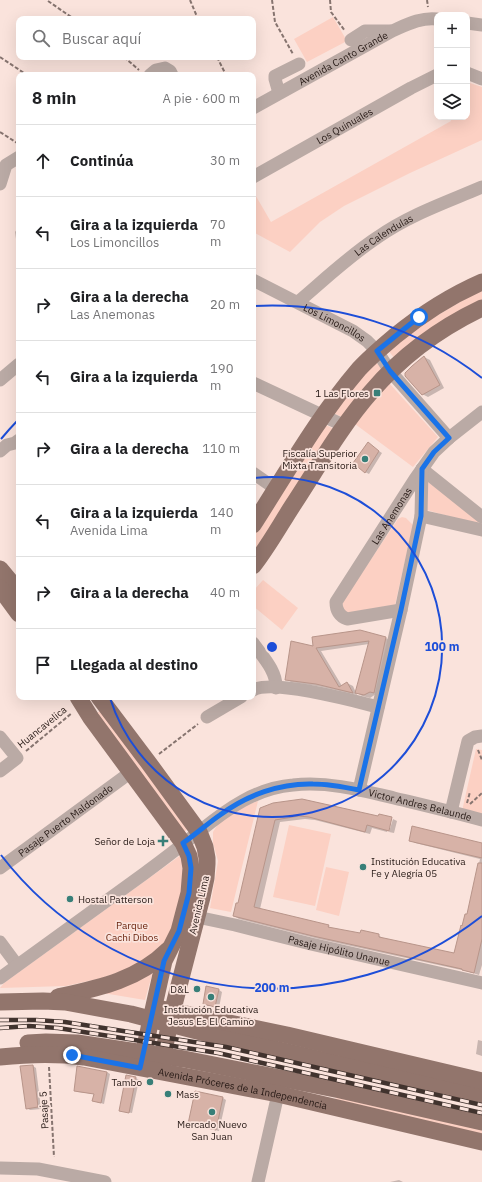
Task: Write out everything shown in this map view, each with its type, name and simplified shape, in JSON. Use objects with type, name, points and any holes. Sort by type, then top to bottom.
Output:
[{"type":"main road","points":[[256,520],[323,415],[360,368],[377,351],[428,310],[482,282]]},
{"type":"main road","points":[[256,561],[345,426],[370,392],[390,371],[423,344],[460,320],[482,308]]},
{"type":"main road","points":[[0,569],[16,588]]},
{"type":"main road","points":[[0,588],[16,610]]},
{"type":"main road","name":"Avenida Lima","points":[[101,700],[199,832],[205,847],[207,864],[206,878],[161,1063]]},
{"type":"main road","name":"Avenida Lima","points":[[82,702],[91,718],[183,843],[189,856],[191,868],[189,893],[182,920],[164,961],[142,1060]]},
{"type":"main road","points":[[44,1001],[113,983],[134,975],[153,964],[171,947]]},
{"type":"main road","points":[[0,1002],[64,1002],[131,1014],[152,1014],[287,1035],[482,1081]]},
{"type":"main road","points":[[172,1018],[340,1064],[482,1097]]},
{"type":"main road","name":"Avenida Próceres de la Independencia","points":[[0,1046],[46,1042],[77,1043],[142,1060]]},
{"type":"main road","points":[[316,1042],[340,1064]]},
{"type":"main road","name":"Avenida Próceres de la Independencia","points":[[0,1057],[40,1054],[142,1060],[340,1090],[482,1122]]},
{"type":"main road","name":"Avenida Próceres de la Independencia","points":[[161,1063],[299,1100],[482,1142]]},
{"type":"main road","points":[[299,1100],[340,1090]]},
{"type":"street","name":"Avenida Canto Grande","points":[[256,106],[392,31],[414,22],[430,18],[434,19]]},
{"type":"street","points":[[470,23],[482,25]]},
{"type":"street","points":[[351,40],[365,31],[392,31]]},
{"type":"street","points":[[279,93],[275,76],[278,73],[299,64]]},
{"type":"street","points":[[149,72],[165,68],[170,72]]},
{"type":"street","points":[[470,74],[482,78]]},
{"type":"street","name":"Los Quinuales","points":[[256,175],[434,77]]},
{"type":"street","points":[[0,184],[6,165],[16,159]]},
{"type":"street","name":"Las Calendulas","points":[[298,302],[363,248],[385,232],[419,214],[482,187]]},
{"type":"street","name":"Los Limoncillos","points":[[256,281],[353,331],[368,341],[377,351],[390,371],[449,438]]},
{"type":"street","points":[[0,380],[16,367]]},
{"type":"street","points":[[256,384],[345,426]]},
{"type":"street","name":"Las Anemonas","points":[[401,610],[347,619],[339,614],[336,607],[336,602],[434,452],[482,412]]},
{"type":"street","points":[[0,451],[8,445],[16,444]]},
{"type":"street","points":[[359,790],[401,610],[421,516],[422,469]]},
{"type":"street","points":[[422,469],[482,517]]},
{"type":"street","points":[[256,475],[276,489]]},
{"type":"street","points":[[421,516],[482,530]]},
{"type":"street","points":[[256,647],[275,674],[276,688]]},
{"type":"street","points":[[256,689],[276,688],[316,693],[378,707]]},
{"type":"street","points":[[207,717],[236,700]]},
{"type":"street","points":[[0,737],[17,758],[0,770]]},
{"type":"street","points":[[451,812],[468,741],[477,737]]},
{"type":"street","name":"Pasaje Puerto Maldonado","points":[[0,868],[131,772]]},
{"type":"street","name":"Victor Andres Belaunde","points":[[0,978],[146,872],[199,832],[220,814],[254,795],[272,788],[314,784],[359,790],[482,820]]},
{"type":"street","name":"Pasaje Hipólito Unanue","points":[[197,917],[235,924],[311,944],[482,983]]},
{"type":"street","points":[[0,942],[17,965]]},
{"type":"street","points":[[258,1182],[278,1094]]},
{"type":"street","points":[[0,1168],[38,1170],[105,1182]]},
{"type":"path","points":[[190,0],[197,16]]},
{"type":"path","points":[[272,0],[275,22],[286,42]]},
{"type":"path","points":[[330,0],[331,12]]},
{"type":"path","points":[[48,1],[70,16]]},
{"type":"path","points":[[0,57],[22,72]]},
{"type":"path","points":[[128,60],[144,72]]},
{"type":"path","points":[[218,60],[224,72]]},
{"type":"path","points":[[0,132],[16,142]]},
{"type":"path","name":"Huancavelica","points":[[17,758],[82,702]]},
{"type":"path","points":[[148,762],[207,717]]},
{"type":"path","points":[[477,759],[478,752],[482,753]]},
{"type":"path","points":[[466,808],[471,787]]},
{"type":"path","name":"Pasaje 5","points":[[49,1062],[54,1157]]},
{"type":"green space","points":[[333,17],[347,41],[307,62],[294,39]]},
{"type":"green space","points":[[470,83],[482,87],[482,140],[410,173],[344,206],[320,222],[290,252],[256,234],[256,196],[271,222],[451,121],[470,120]]},
{"type":"green space","points":[[482,289],[482,302],[395,359],[387,349],[401,337]]},
{"type":"green space","points":[[375,361],[383,369],[342,417],[335,414],[333,411]]},
{"type":"green space","points":[[389,383],[438,437],[413,467],[355,424]]},
{"type":"green space","points":[[324,426],[332,428],[332,434],[256,548],[256,532]]},
{"type":"green space","points":[[428,482],[482,522],[482,526],[427,510]]},
{"type":"green space","points":[[402,517],[406,518],[413,525],[395,605],[346,613],[342,609],[343,601],[398,519]]},
{"type":"green space","points":[[263,580],[298,608],[282,630],[256,608],[256,588]]},
{"type":"green space","points":[[100,711],[188,828],[185,831],[182,832],[97,713]]},
{"type":"green space","points":[[476,749],[482,750],[482,815],[462,811]]},
{"type":"green space","points":[[258,801],[231,912],[210,908],[218,861],[213,843],[213,832],[218,824],[243,806]]},
{"type":"green space","points":[[289,825],[331,834],[315,906],[273,897]]},
{"type":"green space","name":"Parque Cachi Dibos","points":[[181,855],[183,867],[182,895],[168,940],[144,963],[102,978],[66,986],[0,988],[4,983]]},
{"type":"green space","points":[[326,867],[349,872],[339,916],[316,910]]},
{"type":"green space","points":[[153,971],[145,1000],[97,992]]},
{"type":"green space","points":[[345,1095],[482,1128],[482,1137],[332,1100]]},
{"type":"building","points":[[424,356],[440,385],[422,395],[405,376],[405,373]]},
{"type":"building","name":"Fiscalía Superior Mixta Transitoria","points":[[368,442],[379,451],[365,473],[353,463]]},
{"type":"building","points":[[360,630],[386,637],[374,693],[370,692],[364,695],[355,693],[369,641],[316,648],[339,687],[347,682],[353,693],[316,684],[285,680],[291,641],[313,646],[312,637]]},
{"type":"building","points":[[302,799],[378,816],[379,814],[392,817],[389,831],[367,825],[365,832],[309,817],[299,816],[275,820],[254,907],[329,925],[328,927],[360,933],[361,930],[379,934],[379,937],[454,953],[461,925],[462,926],[465,914],[467,914],[478,863],[482,863],[482,939],[474,973],[233,916],[236,903],[238,903],[260,808],[273,803]]},
{"type":"building","points":[[412,826],[482,843],[482,858],[409,841]]},
{"type":"building","name":"Institución Educativa Jesus Es El Camino","points":[[206,986],[219,989],[215,1007],[203,1004]]},
{"type":"building","points":[[33,1065],[38,1107],[26,1109],[20,1066]]},
{"type":"building","points":[[77,1066],[107,1072],[101,1103],[92,1101],[94,1094],[74,1091]]},
{"type":"building","points":[[126,1075],[136,1077],[129,1113],[119,1111]]},
{"type":"building","points":[[195,1091],[223,1097],[216,1130],[188,1124]]},
{"type":"railway","points":[[0,1020],[65,1022],[226,1047],[482,1105]]},
{"type":"railway","points":[[0,1028],[29,1026],[58,1028],[218,1053],[482,1113]]},
{"type":"place","name":"1 Las Flores","points":[[377,393]]},
{"type":"place","name":"Fiscalía Superior Mixta Transitoria","points":[[365,459]]},
{"type":"place","name":"Señor de Loja","points":[[163,841]]},
{"type":"place","name":"Institución Educativa Fe y Alegría 05","points":[[363,867]]},
{"type":"place","name":"Hostal Patterson","points":[[70,899]]},
{"type":"place","name":"D&L","points":[[197,989]]},
{"type":"place","name":"Institución Educativa Jesus Es El Camino","points":[[211,997]]},
{"type":"place","name":"Tambo","points":[[150,1082]]},
{"type":"place","name":"Mass","points":[[168,1094]]},
{"type":"place","name":"Mercado Nuevo San Juan","points":[[212,1112]]},
{"type":"route","points":[[72,1055],[140,1068],[164,961],[179,931],[189,893],[191,868],[188,852],[183,843],[199,832],[220,814],[254,795],[272,788],[314,784],[359,790],[401,610],[421,516],[422,469],[434,452],[449,438],[390,371],[377,351],[419,317]]}]
